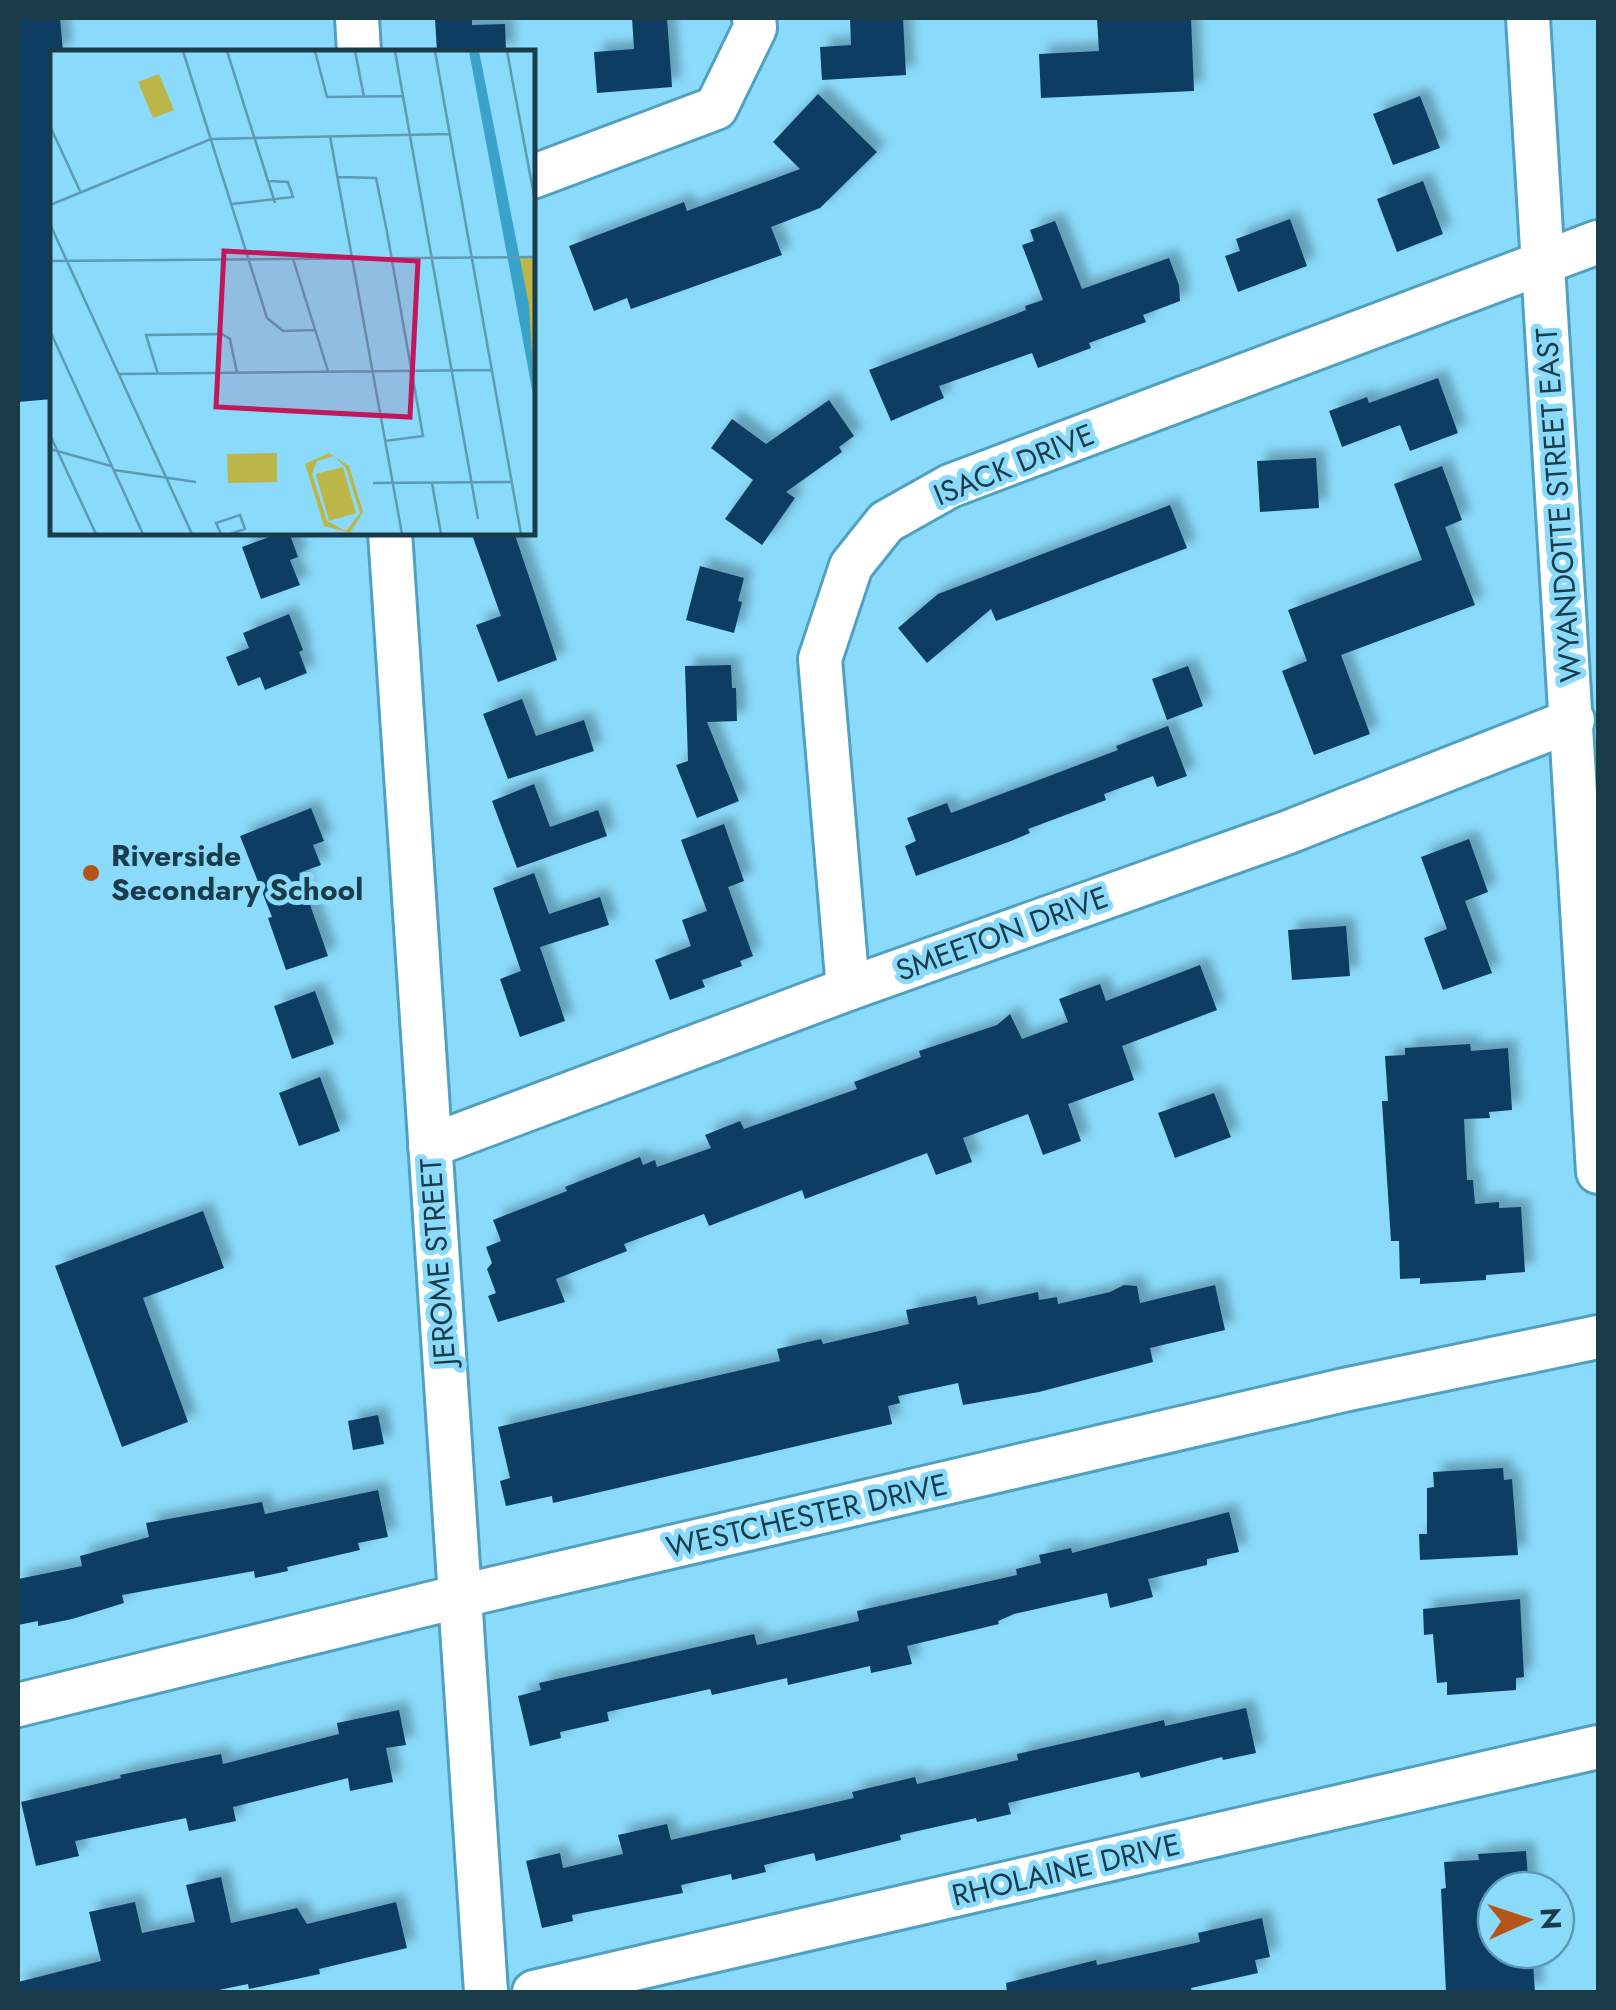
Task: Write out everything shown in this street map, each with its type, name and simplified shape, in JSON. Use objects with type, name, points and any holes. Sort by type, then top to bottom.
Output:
[{"type":"street","points":[[357,18],[359,50]]},
{"type":"street","points":[[535,175],[716,108],[755,28],[754,18]]},
{"type":"street","name":"WYANDOTTE STREET EAST","points":[[1528,18],[1598,1172]]},
{"type":"street","name":"ISACK DRIVE","points":[[848,989],[820,659],[851,566],[886,522],[950,486],[1598,242]]},
{"type":"street","name":"JEROME STREET","points":[[390,535],[486,1992]]},
{"type":"street","name":"SMEETON DRIVE","points":[[430,1146],[848,989],[1286,833],[1573,720]]},
{"type":"street","name":"WESTCHESTER DRIVE","points":[[18,1705],[461,1596],[1344,1390],[1598,1337]]},
{"type":"street","name":"RHOLAINE DRIVE","points":[[534,1992],[1598,1747]]},
{"type":"building","points":[[18,18],[60,18],[63,50],[50,50],[50,399],[18,402]]},
{"type":"building","points":[[435,18],[472,18],[472,25],[505,24],[506,50],[437,50]]},
{"type":"building","points":[[632,18],[667,18],[672,87],[597,93],[594,52],[634,49]]},
{"type":"building","points":[[850,18],[903,18],[906,75],[822,80],[820,47],[851,45]]},
{"type":"building","points":[[1097,18],[1191,18],[1194,91],[1041,98],[1039,54],[1099,51]]},
{"type":"building","points":[[818,94],[877,152],[820,208],[771,227],[782,255],[631,309],[627,298],[594,311],[569,246],[684,202],[687,211],[800,169],[773,142]]},
{"type":"building","points":[[1420,96],[1440,148],[1393,165],[1373,114]]},
{"type":"building","points":[[1423,181],[1443,234],[1397,252],[1377,199]]},
{"type":"building","points":[[1290,219],[1307,266],[1238,292],[1225,256],[1240,251],[1236,239]]},
{"type":"building","points":[[1055,221],[1082,289],[1169,258],[1180,301],[1143,315],[1146,322],[1089,343],[1091,348],[1038,368],[1032,353],[939,386],[944,398],[891,421],[869,370],[1043,300],[1022,245],[1034,241],[1030,230]]},
{"type":"building","points":[[1438,378],[1458,433],[1410,451],[1400,425],[1342,447],[1329,411],[1367,397],[1369,403]]},
{"type":"building","points":[[829,400],[854,436],[839,447],[842,452],[786,492],[795,498],[762,545],[725,519],[753,480],[711,448],[732,419],[766,444]]},
{"type":"building","points":[[1316,458],[1319,508],[1260,512],[1257,461]]},
{"type":"building","points":[[1442,466],[1462,520],[1445,527],[1475,605],[1341,655],[1370,734],[1314,755],[1282,671],[1307,661],[1288,610],[1422,560],[1394,484]]},
{"type":"building","points":[[1170,505],[1187,548],[996,621],[991,609],[927,663],[898,628],[938,594]]},
{"type":"building","points":[[275,535],[290,535],[298,557],[290,560],[300,585],[261,599],[242,547]]},
{"type":"building","points":[[472,535],[515,535],[557,660],[498,682],[476,625],[501,616]]},
{"type":"building","points":[[700,566],[744,578],[734,633],[686,620]]},
{"type":"building","points":[[289,614],[307,673],[265,690],[260,677],[238,686],[226,657],[249,648],[243,633]]},
{"type":"building","points":[[731,665],[737,721],[707,722],[739,801],[697,818],[676,765],[688,761],[685,666]]},
{"type":"building","points":[[1188,666],[1203,706],[1167,720],[1152,679]]},
{"type":"building","points":[[522,699],[536,736],[584,720],[594,751],[508,779],[483,714]]},
{"type":"building","points":[[1168,726],[1187,776],[1157,787],[1153,776],[1104,794],[1106,800],[916,876],[905,846],[916,841],[907,818],[947,803],[951,813],[1118,750],[1116,746]]},
{"type":"building","points":[[534,784],[550,827],[598,810],[607,836],[517,868],[492,801]]},
{"type":"building","points":[[311,808],[324,841],[313,845],[321,865],[299,873],[328,956],[286,970],[268,918],[272,917],[240,836]]},
{"type":"building","points":[[724,824],[744,881],[728,887],[753,956],[740,961],[742,966],[702,980],[705,987],[670,1000],[655,960],[691,946],[682,920],[707,911],[681,840]]},
{"type":"building","points":[[1469,839],[1488,892],[1465,901],[1492,973],[1443,990],[1424,938],[1447,929],[1421,857]]},
{"type":"building","points":[[534,873],[549,914],[600,897],[609,925],[540,947],[565,1021],[520,1037],[500,979],[521,971],[493,888]]},
{"type":"building","points":[[1346,926],[1350,976],[1292,980],[1288,930]]},
{"type":"building","points":[[1200,965],[1217,1010],[1122,1046],[1134,1080],[1068,1104],[1081,1141],[1043,1155],[1028,1114],[963,1138],[972,1162],[936,1175],[927,1153],[805,1199],[802,1190],[709,1226],[704,1214],[624,1244],[627,1251],[556,1279],[565,1302],[498,1322],[488,1296],[496,1293],[487,1269],[492,1263],[486,1247],[501,1241],[493,1220],[640,1157],[643,1165],[655,1160],[657,1167],[711,1148],[705,1135],[740,1121],[744,1129],[857,1089],[854,1082],[921,1057],[919,1051],[997,1025],[1010,1014],[1022,1039],[1068,1022],[1059,999],[1100,984],[1106,1001]]},
{"type":"building","points":[[315,991],[334,1044],[292,1059],[274,1006]]},
{"type":"building","points":[[1470,1044],[1471,1051],[1508,1048],[1512,1110],[1489,1112],[1490,1118],[1464,1119],[1467,1180],[1473,1180],[1475,1204],[1499,1202],[1499,1208],[1521,1207],[1525,1272],[1486,1275],[1486,1280],[1420,1284],[1420,1278],[1400,1279],[1399,1241],[1391,1241],[1382,1101],[1388,1101],[1385,1056],[1405,1055],[1405,1048]]},
{"type":"building","points":[[320,1077],[340,1131],[299,1146],[279,1093]]},
{"type":"building","points":[[1214,1093],[1231,1137],[1175,1158],[1158,1113]]},
{"type":"building","points":[[203,1211],[224,1268],[143,1298],[188,1422],[122,1447],[55,1266]]},
{"type":"building","points":[[1124,1285],[1137,1286],[1140,1303],[1215,1285],[1225,1330],[1150,1348],[1153,1362],[1039,1392],[963,1405],[958,1383],[898,1396],[900,1403],[888,1406],[892,1424],[553,1503],[552,1496],[506,1506],[500,1481],[510,1478],[498,1427],[780,1361],[777,1349],[821,1339],[823,1344],[909,1324],[906,1310],[976,1296],[978,1305],[1038,1292],[1039,1300],[1057,1297],[1058,1304]]},
{"type":"building","points":[[378,1415],[384,1444],[353,1450],[348,1421]]},
{"type":"building","points":[[1503,1468],[1504,1480],[1512,1479],[1518,1555],[1420,1560],[1419,1534],[1427,1534],[1427,1488],[1434,1487],[1433,1472]]},
{"type":"building","points":[[378,1490],[388,1537],[358,1543],[360,1550],[255,1578],[254,1571],[122,1595],[124,1603],[72,1619],[38,1626],[38,1621],[18,1625],[18,1579],[82,1566],[80,1556],[149,1537],[146,1523],[262,1502],[265,1514]]},
{"type":"building","points":[[1229,1512],[1239,1552],[1207,1559],[1207,1565],[1148,1579],[1153,1597],[1110,1608],[1107,1593],[1014,1614],[998,1621],[999,1624],[907,1646],[912,1664],[871,1673],[870,1666],[788,1685],[787,1678],[712,1695],[710,1689],[607,1712],[609,1721],[560,1732],[561,1738],[530,1746],[518,1696],[541,1690],[539,1683],[754,1634],[757,1645],[859,1621],[857,1611],[1017,1575],[1016,1569],[1041,1563],[1039,1555],[1071,1548],[1072,1553]]},
{"type":"building","points":[[1520,1599],[1524,1677],[1516,1678],[1516,1690],[1447,1695],[1447,1682],[1437,1683],[1433,1634],[1424,1635],[1423,1609]]},
{"type":"building","points":[[1246,1708],[1256,1753],[1223,1760],[1222,1757],[1141,1778],[1139,1772],[1008,1803],[1011,1814],[900,1835],[901,1840],[816,1861],[814,1853],[764,1865],[766,1872],[732,1880],[731,1874],[681,1885],[683,1893],[572,1915],[573,1921],[542,1928],[526,1861],[560,1853],[563,1868],[623,1854],[618,1835],[667,1824],[671,1840],[854,1798],[852,1792],[915,1777],[917,1784],[1018,1760],[1017,1754],[1164,1720],[1165,1726]]},
{"type":"building","points":[[399,1710],[406,1745],[386,1748],[393,1782],[350,1791],[348,1778],[233,1807],[236,1821],[189,1831],[186,1818],[75,1841],[79,1856],[36,1866],[21,1802],[121,1778],[120,1775],[221,1754],[223,1764],[339,1734],[337,1723]]},
{"type":"building","points":[[1526,1851],[1527,1870],[1476,1870],[1476,1970],[1533,1970],[1535,1992],[1446,1992],[1441,1889],[1446,1888],[1444,1862],[1479,1860],[1478,1854]]},
{"type":"building","points":[[221,1877],[231,1923],[297,1908],[307,1924],[396,1902],[407,1948],[319,1969],[320,1974],[249,1989],[248,1984],[209,1992],[18,1992],[18,1982],[101,1961],[89,1912],[135,1902],[142,1933],[195,1922],[186,1885]]},
{"type":"building","points":[[1262,1918],[1270,1957],[1255,1960],[1258,1973],[1191,1988],[1192,1992],[1007,1992],[1006,1983],[1096,1960],[1097,1965],[1200,1942],[1198,1933]]},
{"type":"place","name":"Riverside Secondary School","points":[[91,873]]}]
